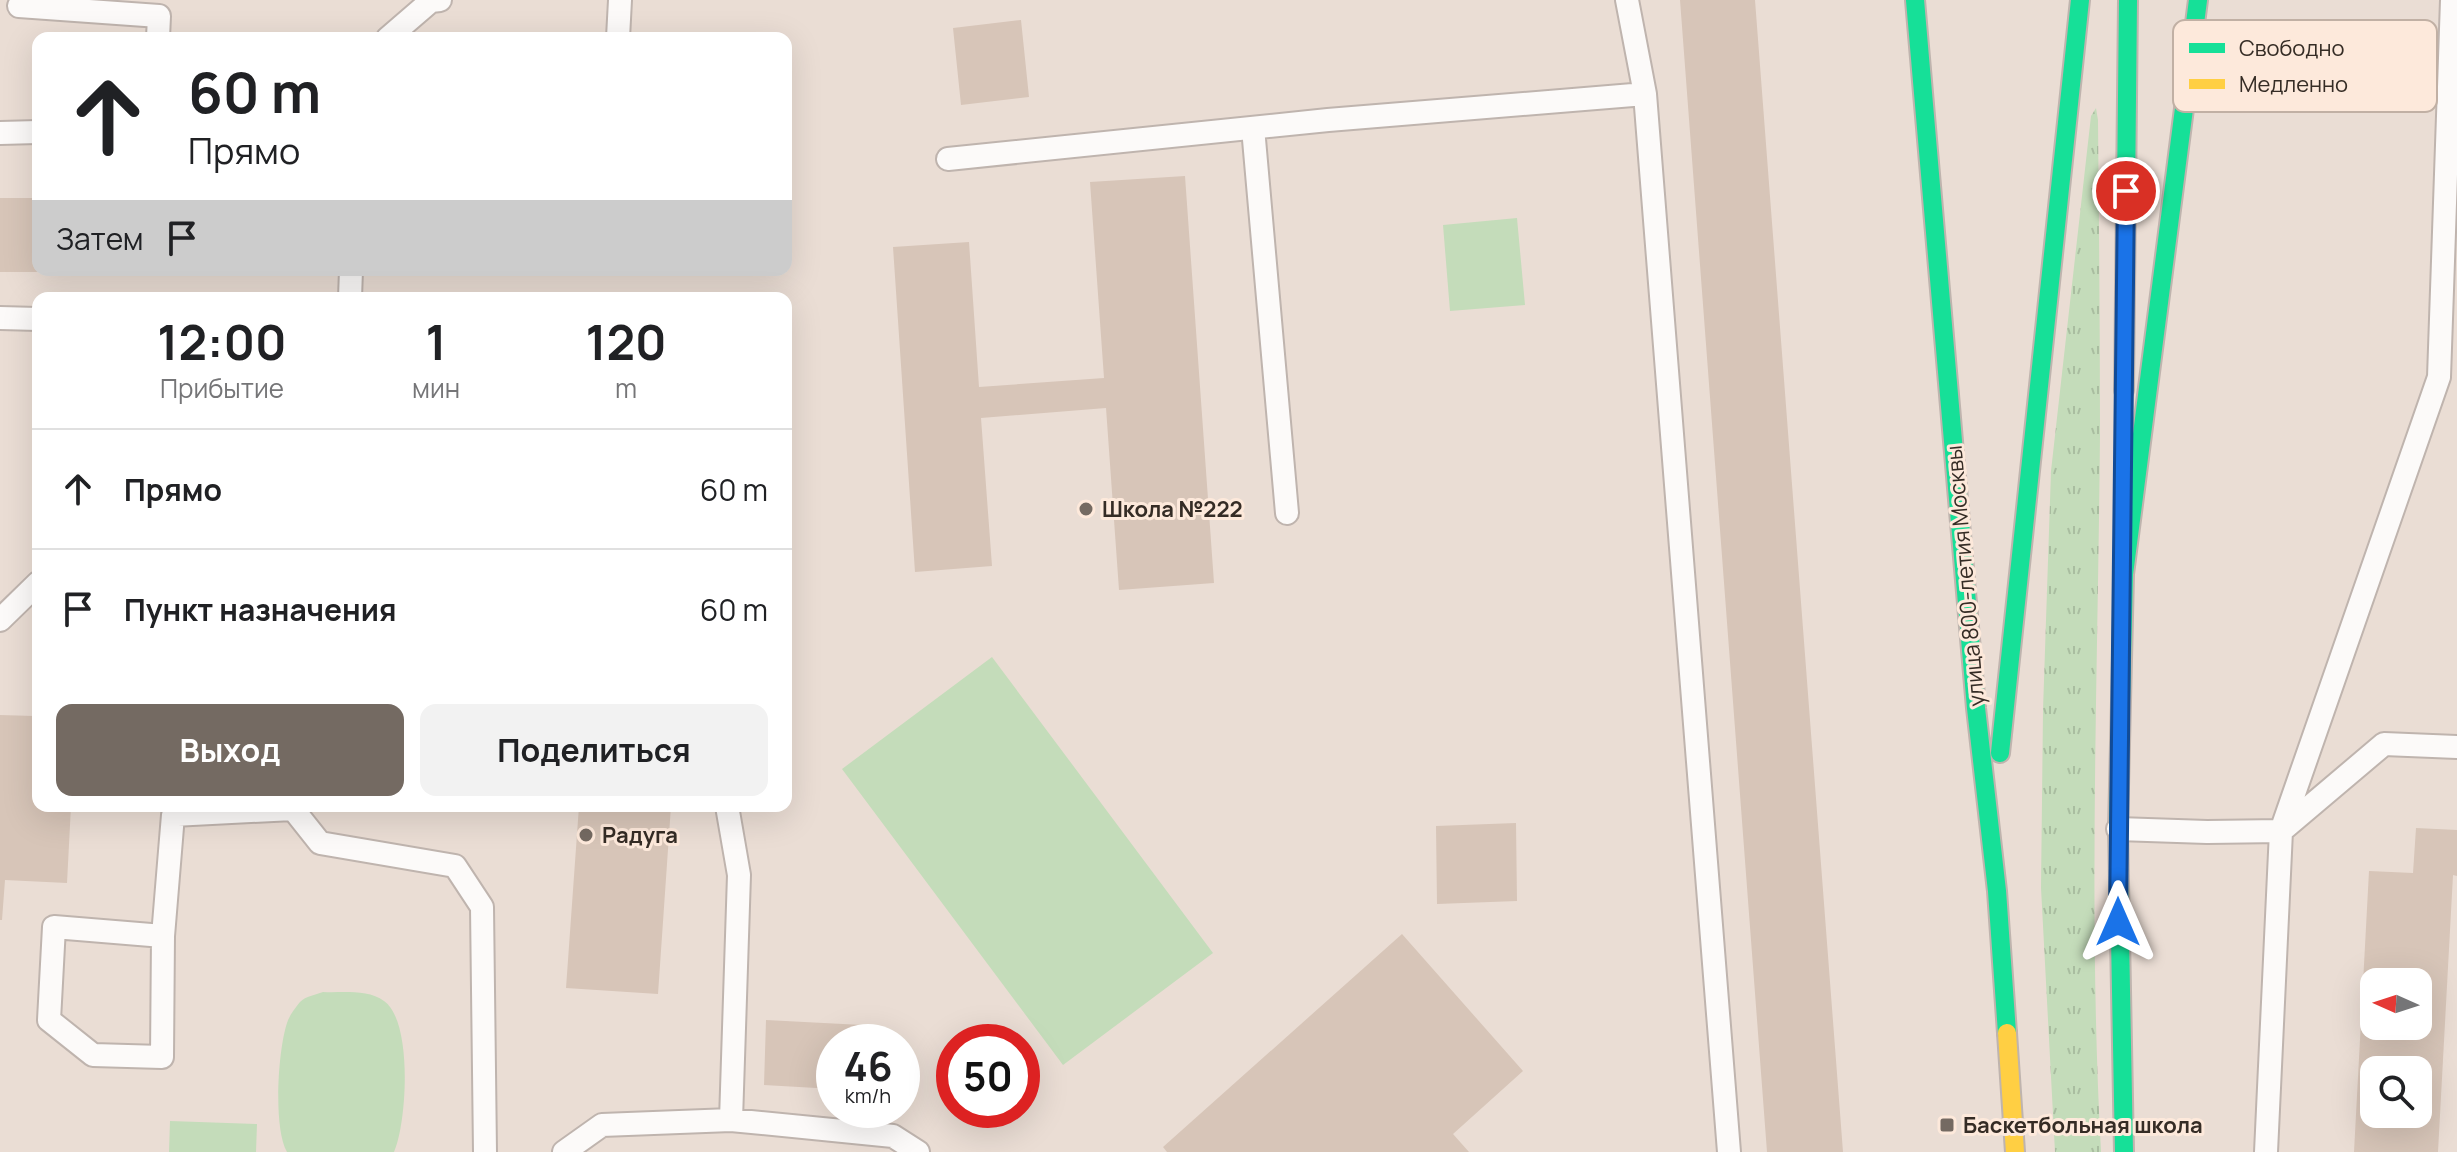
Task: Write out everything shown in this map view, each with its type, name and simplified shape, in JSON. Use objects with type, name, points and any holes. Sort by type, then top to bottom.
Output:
[{"type":"main road","name":"улица 800-летия Москвы","points":[[1915,0],[1976,708],[1997,891],[2015,1152]]},
{"type":"main road","points":[[1997,891],[1998,784],[2004,706],[2080,0]]},
{"type":"main road","points":[[2124,1152],[2118,829],[2124,574],[2128,0]]},
{"type":"main road","points":[[2195,20],[2198,0]]},
{"type":"main road","points":[[2124,574],[2184,112]]},
{"type":"lane","points":[[395,32],[431,1],[440,0]]},
{"type":"lane","points":[[618,32],[620,0]]},
{"type":"lane","points":[[1627,0],[1645,94],[1729,1152]]},
{"type":"lane","points":[[2266,1152],[2281,831],[2439,377],[2452,0]]},
{"type":"lane","points":[[19,6],[159,16],[158,32]]},
{"type":"lane","points":[[948,159],[1253,128],[1645,94]]},
{"type":"lane","points":[[1253,128],[1287,513]]},
{"type":"lane","points":[[0,133],[32,132]]},
{"type":"lane","points":[[0,318],[32,319]]},
{"type":"lane","points":[[0,620],[32,589]]},
{"type":"lane","points":[[2118,829],[2281,831],[2384,744],[2457,747]]},
{"type":"lane","points":[[163,936],[54,927],[49,1020],[93,1055],[162,1057],[163,936],[173,815],[224,812]]},
{"type":"lane","points":[[296,812],[320,843],[455,866],[482,907],[485,1152]]},
{"type":"lane","points":[[728,812],[739,875],[731,1120]]},
{"type":"lane","points":[[564,1152],[602,1125],[731,1120],[893,1136],[918,1152]]},
{"type":"green space","points":[[2096,108],[2100,434],[2094,883],[2101,1152],[2055,1152],[2041,888],[2051,471],[2091,116]]},
{"type":"green space","points":[[1517,218],[1525,305],[1450,311],[1443,225]]},
{"type":"green space","points":[[992,657],[1213,953],[1063,1065],[1040,1034],[1040,1024],[1032,1024],[842,769]]},
{"type":"green space","points":[[323,992],[355,992],[378,997],[393,1012],[400,1029],[405,1073],[402,1119],[394,1152],[287,1152],[278,1108],[284,1035],[289,1017],[300,1002]]},
{"type":"green space","points":[[170,1121],[257,1124],[256,1152],[169,1152]]},
{"type":"building","points":[[1680,0],[1755,0],[1843,1152],[1767,1152]]},
{"type":"building","points":[[1021,20],[1029,97],[961,105],[953,28]]},
{"type":"building","points":[[1185,176],[1214,583],[1119,590],[1106,408],[981,418],[992,566],[915,572],[893,247],[969,242],[979,387],[1104,378],[1090,182]]},
{"type":"building","points":[[0,198],[32,198],[32,272],[0,272]]},
{"type":"building","points":[[0,715],[32,716],[32,812],[71,812],[67,883],[5,880],[2,920],[0,920]]},
{"type":"building","points":[[579,812],[671,812],[658,994],[566,988]]},
{"type":"building","points":[[1516,823],[1517,901],[1437,904],[1436,826]]},
{"type":"building","points":[[2416,828],[2457,830],[2457,876],[2453,875],[2438,1152],[2354,1152],[2360,1040],[2432,1040],[2432,968],[2364,968],[2369,871],[2413,873]]},
{"type":"building","points":[[1402,934],[1523,1071],[1453,1134],[1469,1152],[1167,1152],[1163,1147]]},
{"type":"building","points":[[766,1020],[843,1024],[816,1024],[816,1088],[764,1085]]},
{"type":"traffic: fast","points":[[1915,0],[1976,708],[1997,891],[2007,1033]]},
{"type":"traffic: fast","points":[[2000,753],[2080,0]]},
{"type":"traffic: fast","points":[[2124,390],[2128,0]]},
{"type":"traffic: fast","points":[[2195,20],[2198,0]]},
{"type":"traffic: fast","points":[[2124,1152],[2118,829],[2124,574],[2184,112]]},
{"type":"traffic: slow","points":[[2007,1033],[2015,1152]]},
{"type":"place","name":"Школа №222","points":[[1086,509]]},
{"type":"place","name":"Радуга","points":[[586,835]]},
{"type":"place","name":"Баскетбольная школа","points":[[1947,1125]]},
{"type":"route","points":[[2118,922],[2126,191]]}]
